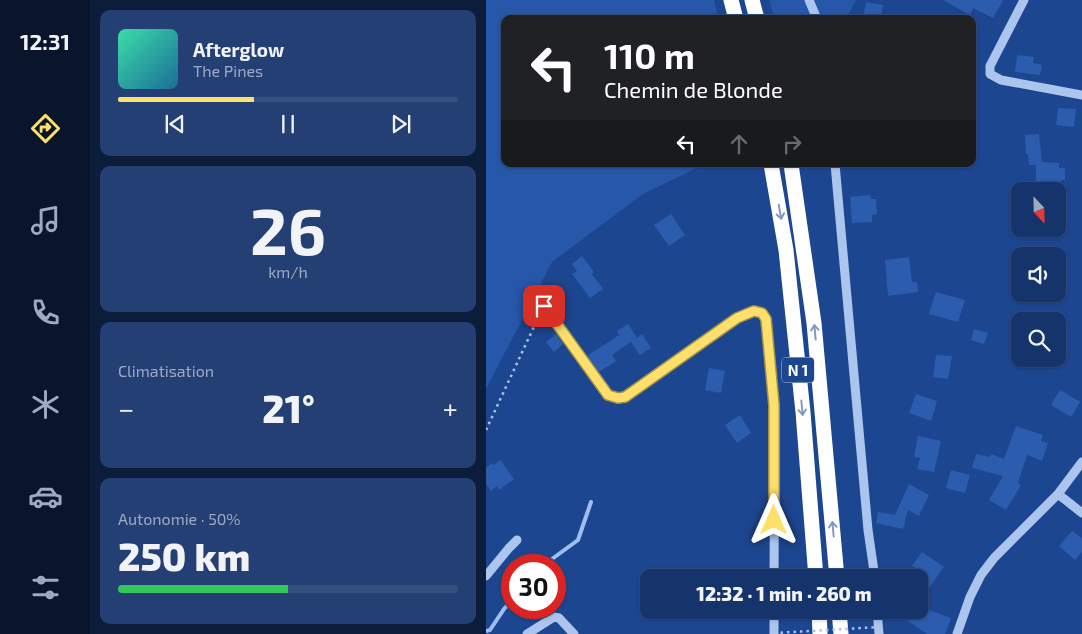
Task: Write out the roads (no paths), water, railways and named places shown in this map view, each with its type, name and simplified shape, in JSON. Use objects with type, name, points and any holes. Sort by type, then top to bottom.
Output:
[{"type":"highway","points":[[731,0],[735,15]]},
{"type":"highway","points":[[752,0],[756,15]]},
{"type":"highway","name":"N 1","points":[[772,167],[786,250],[803,412],[815,569]]},
{"type":"highway","name":"N 1","points":[[791,167],[814,323],[835,569]]},
{"type":"highway","points":[[819,619],[820,634]]},
{"type":"highway","points":[[840,619],[841,634]]},
{"type":"street","points":[[809,0],[815,15]]},
{"type":"street","points":[[1024,0],[990,66],[990,74],[1001,80],[1082,95]]},
{"type":"street","points":[[835,167],[874,569]]},
{"type":"street","points":[[544,306],[608,395],[618,398],[625,397],[737,318],[754,311],[762,313],[766,319],[774,405],[774,569]]},
{"type":"street","points":[[957,634],[970,597],[981,575],[994,558],[1058,494],[1082,462]]},
{"type":"street","points":[[1058,494],[1082,513]]},
{"type":"street","points":[[486,576],[517,540]]},
{"type":"street","points":[[527,634],[554,617],[559,618],[574,634]]},
{"type":"street","points":[[774,619],[774,634]]},
{"type":"waterway","points":[[559,554],[578,540],[591,502]]},
{"type":"waterway","points":[[486,631],[490,630],[501,614]]}]
